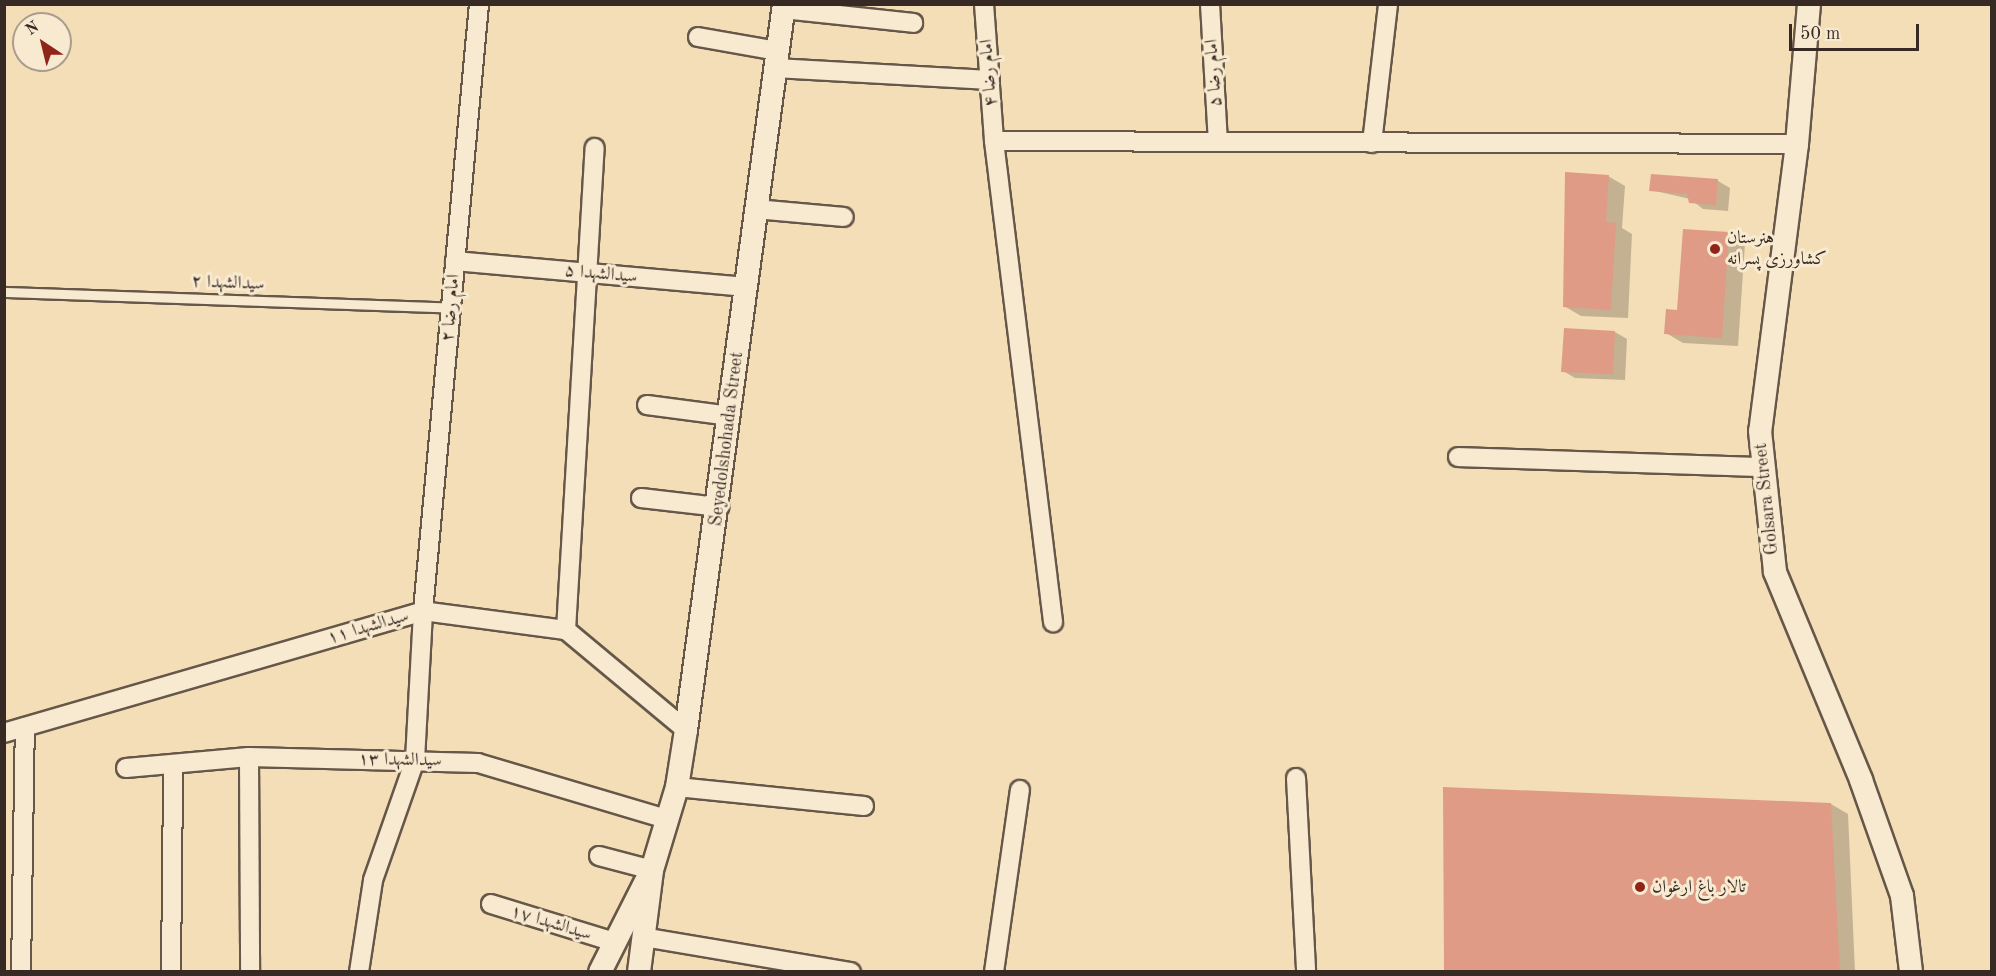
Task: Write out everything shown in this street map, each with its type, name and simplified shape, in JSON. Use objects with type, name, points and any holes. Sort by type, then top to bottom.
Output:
[{"type":"street","name":"امام رضا ۲","points":[[359,972],[372,880],[415,760],[423,611],[479,4]]},
{"type":"street","name":"امام رضا ۴","points":[[984,4],[994,141],[1053,622]]},
{"type":"street","name":"امام رضا ۵","points":[[1210,4],[1218,142]]},
{"type":"street","points":[[1372,143],[1388,4]]},
{"type":"street","name":"Golsara Street","points":[[1809,4],[1797,144],[1760,431],[1775,572],[1861,780],[1902,897],[1911,972]]},
{"type":"street","points":[[783,7],[912,22]]},
{"type":"street","name":"Seyedolshohada Street","points":[[652,870],[677,787],[687,730],[719,507],[783,7]]},
{"type":"street","points":[[698,37],[776,59],[990,80]]},
{"type":"street","points":[[994,141],[1797,144]]},
{"type":"street","points":[[595,148],[566,630],[687,730]]},
{"type":"street","points":[[756,209],[844,217]]},
{"type":"street","name":"سیدالشهدا ۵","points":[[455,261],[746,287]]},
{"type":"street","points":[[646,405],[730,416]]},
{"type":"street","points":[[1458,457],[1764,467]]},
{"type":"street","points":[[640,498],[719,507]]},
{"type":"street","name":"سیدالشهدا ۱۱","points":[[4,733],[423,611],[566,630]]},
{"type":"street","points":[[21,972],[25,727]]},
{"type":"street","points":[[249,757],[250,972]]},
{"type":"street","name":"سیدالشهدا ۱۳","points":[[126,768],[249,757],[478,763],[666,819]]},
{"type":"street","points":[[171,972],[173,764]]},
{"type":"street","points":[[1296,778],[1306,972]]},
{"type":"street","points":[[677,787],[864,806]]},
{"type":"street","points":[[994,972],[1020,790]]},
{"type":"street","points":[[599,856],[652,870]]},
{"type":"street","points":[[639,972],[652,870]]},
{"type":"street","points":[[600,972],[611,941],[652,870]]},
{"type":"street","name":"سیدالشهدا ۱۷","points":[[491,904],[611,941]]},
{"type":"street","points":[[643,937],[851,972]]},
{"type":"lane","name":"سیدالشهدا ۲","points":[[4,291],[451,308]]},
{"type":"building","points":[[1565,172],[1609,175],[1606,222],[1616,223],[1611,310],[1563,307]]},
{"type":"building","points":[[1651,174],[1718,179],[1716,205],[1689,203],[1687,194],[1649,191]]},
{"type":"building","points":[[1683,229],[1729,232],[1722,338],[1664,334],[1666,309],[1677,310]]},
{"type":"building","points":[[1564,328],[1615,331],[1613,374],[1561,372]]},
{"type":"building","name":"تالار باغ ارغوان","points":[[1443,787],[1831,803],[1840,972],[1444,972]]},
{"type":"place","name":"هنرستان کشاورزی پسرانه","points":[[1715,249]]},
{"type":"place","name":"تالار باغ ارغوان","points":[[1640,887]]}]
